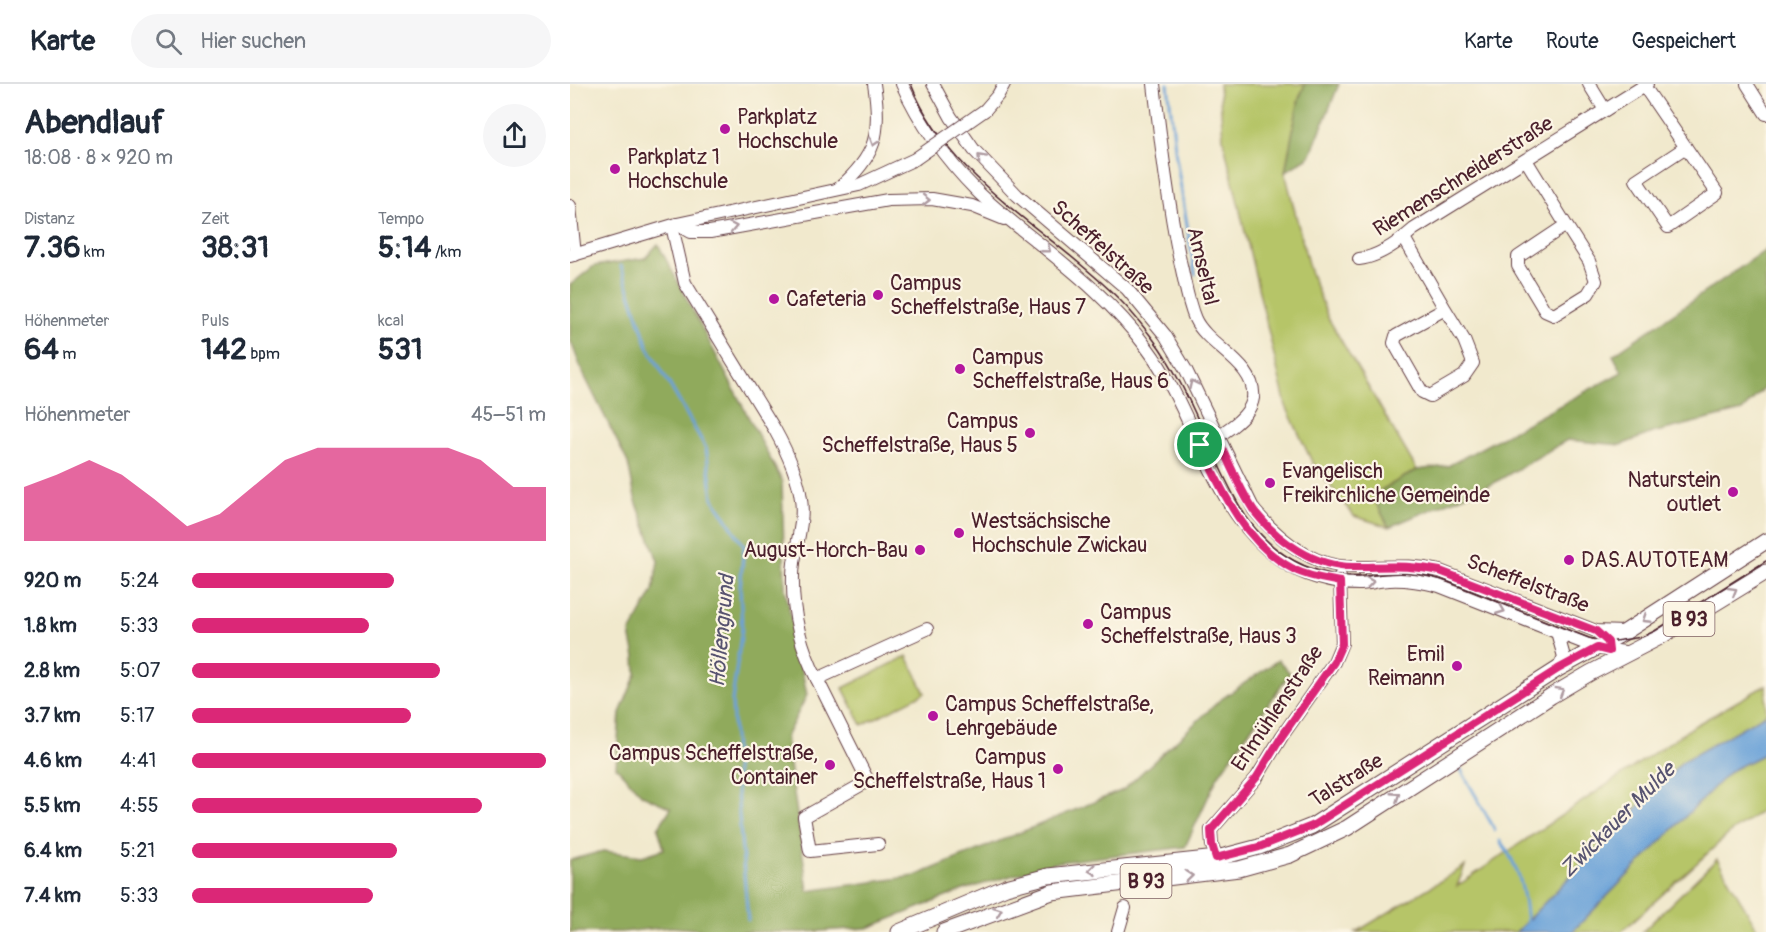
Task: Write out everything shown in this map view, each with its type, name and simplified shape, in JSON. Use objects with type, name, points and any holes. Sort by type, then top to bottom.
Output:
[{"type":"main road","name":"Talstraße","points":[[944,932],[1052,892],[1239,870],[1290,855],[1319,843],[1347,828],[1551,696],[1604,647],[1766,541]]},
{"type":"main road","name":"Talstraße","points":[[899,932],[1006,887],[1048,876],[1216,858],[1259,847],[1312,826],[1558,669],[1604,647],[1630,653],[1766,572]]},
{"type":"street","points":[[837,190],[865,162],[873,147],[877,133],[874,84]]},
{"type":"street","name":"Scheffelstraße","points":[[902,84],[926,128],[956,168],[978,192],[1112,306],[1149,350],[1167,380],[1220,487],[1240,521],[1257,541],[1295,570],[1340,582],[1360,584],[1389,580],[1414,580],[1431,584],[1557,632],[1604,647]]},
{"type":"street","name":"Scheffelstraße","points":[[933,84],[951,117],[974,150],[1017,195],[1127,289],[1165,335],[1186,370],[1254,510],[1270,528],[1311,558],[1339,566],[1417,566],[1440,571],[1604,647]]},
{"type":"street","points":[[570,206],[572,256],[674,225],[858,185],[915,159],[985,110],[1004,84]]},
{"type":"street","name":"Amseltal","points":[[1154,84],[1173,229],[1188,303],[1198,324],[1212,341],[1250,378],[1253,396],[1251,406],[1244,416],[1217,437],[1200,445]]},
{"type":"street","points":[[1589,84],[1605,110]]},
{"type":"street","points":[[1747,84],[1766,114]]},
{"type":"street","points":[[1646,85],[1717,193],[1668,227],[1636,180],[1686,147]]},
{"type":"street","name":"Riemenschneiderstraße","points":[[1359,259],[1370,258],[1404,238],[1414,229],[1646,85]]},
{"type":"street","points":[[1526,160],[1589,261],[1596,281],[1588,294],[1554,315],[1545,311],[1518,266],[1518,257],[1566,225]]},
{"type":"street","name":"Scheffelstraße","points":[[674,225],[691,232],[710,232],[888,200],[932,199],[972,206],[1014,223]]},
{"type":"street","points":[[674,225],[685,283],[785,448],[801,499],[801,527],[793,576],[797,620],[805,655],[868,781],[804,817],[810,852],[878,844]]},
{"type":"street","points":[[1404,238],[1464,340],[1473,363],[1464,376],[1430,396],[1422,392],[1394,343],[1396,336],[1445,309]]},
{"type":"street","name":"Erlmühlenstraße","points":[[1216,858],[1211,830],[1257,777],[1282,736],[1334,662],[1342,644],[1339,566]]},
{"type":"street","points":[[817,679],[927,629]]},
{"type":"street","points":[[1557,632],[1564,657],[1558,669]]},
{"type":"street","points":[[1118,932],[1125,908]]},
{"type":"green space","points":[[1219,84],[1305,84],[1299,99],[1285,172],[1309,268],[1328,318],[1417,470],[1372,495],[1389,527],[1354,516],[1313,464],[1286,406],[1223,139]]},
{"type":"green space","points":[[1305,84],[1339,84],[1310,156],[1285,172],[1299,99]]},
{"type":"green space","points":[[658,244],[782,481],[785,588],[807,695],[786,737],[808,891],[915,876],[1123,790],[1220,700],[1278,660],[1290,673],[1218,776],[1185,847],[1059,862],[966,889],[868,928],[804,932],[729,932],[671,927],[621,932],[570,932],[570,860],[603,851],[642,856],[664,849],[658,828],[671,808],[642,795],[616,767],[620,713],[636,674],[630,633],[653,591],[658,561],[635,498],[628,463],[582,371],[570,339],[570,285],[594,266],[645,258]]},
{"type":"green space","points":[[1766,250],[1766,386],[1742,411],[1652,433],[1621,445],[1567,440],[1494,483],[1389,527],[1372,495],[1417,470],[1448,466],[1622,372],[1613,355]]},
{"type":"green space","points":[[907,656],[925,693],[862,725],[843,688]]},
{"type":"green space","points":[[1766,685],[1766,714],[1682,762],[1516,932],[1356,932],[1465,866],[1457,886],[1694,726]]},
{"type":"green space","points":[[1766,753],[1766,808],[1731,832],[1621,932],[1572,932],[1730,771]]},
{"type":"green space","points":[[1717,859],[1759,932],[1642,932]]},
{"type":"water","points":[[1766,714],[1766,753],[1730,771],[1572,932],[1516,932],[1682,762]]},
{"type":"waterway","points":[[1168,84],[1176,157],[1195,274]]},
{"type":"waterway","name":"Höllengrund","points":[[621,266],[648,347],[706,448],[713,498],[744,546],[740,588],[742,628],[732,701],[748,920]]},
{"type":"waterway","points":[[1460,768],[1495,830]]},
{"type":"waterway","points":[[1500,841],[1517,870],[1527,923]]},
{"type":"tram line","points":[[911,84],[928,119],[950,149],[976,177],[1093,274],[1141,324],[1179,380],[1243,512],[1262,536],[1286,556],[1323,572],[1343,576],[1404,573],[1427,576],[1454,584],[1589,638],[1608,642],[1642,637],[1655,631],[1766,561]]},
{"type":"place","name":"Parkplatz Hochschule","points":[[725,129]]},
{"type":"place","name":"Parkplatz 1 Hochschule","points":[[615,169]]},
{"type":"place","name":"Campus Scheffelstraße, Haus 7","points":[[878,295]]},
{"type":"place","name":"Cafeteria","points":[[774,299]]},
{"type":"place","name":"Campus Scheffelstraße, Haus 6","points":[[960,369]]},
{"type":"place","name":"Campus Scheffelstraße, Haus 5","points":[[1030,433]]},
{"type":"place","name":"Evangelisch Freikirchliche Gemeinde","points":[[1270,483]]},
{"type":"place","name":"Naturstein outlet","points":[[1733,492]]},
{"type":"place","name":"Westsächsische Hochschule Zwickau","points":[[959,533]]},
{"type":"place","name":"August-Horch-Bau","points":[[920,550]]},
{"type":"place","name":"DAS.AUTOTEAM","points":[[1569,560]]},
{"type":"place","name":"Campus Scheffelstraße, Haus 3","points":[[1088,624]]},
{"type":"place","name":"Emil Reimann","points":[[1457,666]]},
{"type":"place","name":"Campus Scheffelstraße, Lehrgebäude","points":[[933,716]]},
{"type":"place","name":"Campus Scheffelstraße, Container","points":[[830,765]]},
{"type":"place","name":"Campus Scheffelstraße, Haus 1","points":[[1058,769]]},
{"type":"route","points":[[1217,437],[1254,510],[1270,528],[1311,558],[1339,566],[1417,566],[1440,571],[1596,631],[1608,642],[1609,651],[1597,648],[1580,656],[1312,826],[1259,847],[1216,858],[1211,830],[1257,777],[1282,736],[1334,662],[1342,644],[1340,582],[1295,570],[1257,541],[1240,521],[1220,487],[1200,445],[1217,437]]},
{"type":"water label","name":"Zwickauer Mulde","points":[[1617,819]]}]
